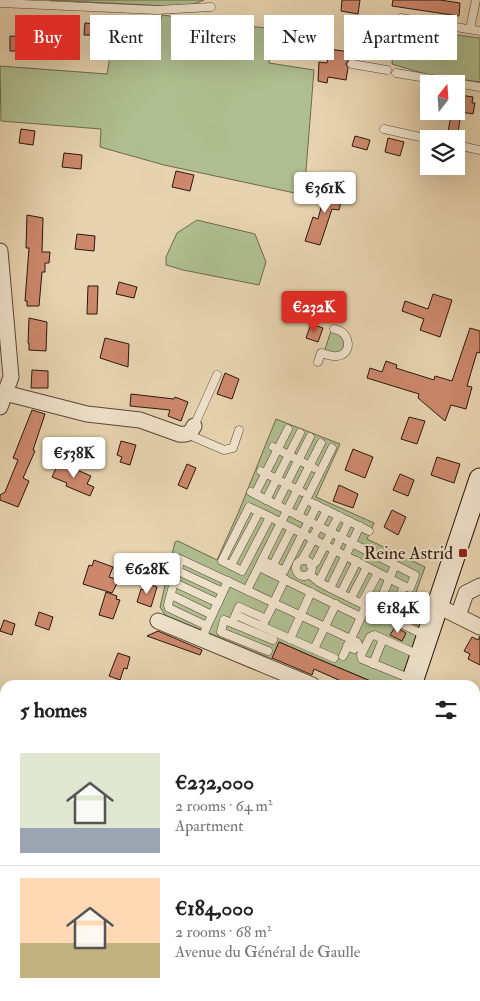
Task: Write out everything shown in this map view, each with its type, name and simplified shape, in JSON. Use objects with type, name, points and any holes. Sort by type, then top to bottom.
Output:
[{"type":"street","points":[[0,251],[11,377],[0,407]]},
{"type":"street","points":[[5,393],[87,414],[140,420],[179,434],[186,435],[194,432]]},
{"type":"street","points":[[413,680],[480,479]]},
{"type":"street","points":[[458,616],[466,592],[480,586]]},
{"type":"street","points":[[438,606],[480,626]]},
{"type":"street","points":[[158,621],[205,633],[302,680]]},
{"type":"lane","points":[[470,29],[476,0]]},
{"type":"lane","points":[[0,3],[157,10],[211,7]]},
{"type":"lane","points":[[457,27],[480,31]]},
{"type":"lane","points":[[352,64],[387,70]]},
{"type":"lane","points":[[396,73],[480,87]]},
{"type":"lane","points":[[384,129],[420,137]]},
{"type":"lane","points":[[465,146],[480,150]]},
{"type":"lane","points":[[318,362],[321,353],[335,357],[345,353],[348,343],[347,336],[344,332],[334,329]]},
{"type":"lane","points":[[216,375],[194,432],[224,450],[233,448],[239,430]]},
{"type":"lane","points":[[270,517],[242,571],[222,561],[249,507],[270,517],[281,523],[292,528],[390,579],[410,588],[415,575],[253,493],[275,448],[288,429]]},
{"type":"lane","points":[[266,500],[300,432]]},
{"type":"lane","points":[[276,505],[310,437]]},
{"type":"lane","points":[[247,590],[321,443]]},
{"type":"lane","points":[[275,448],[320,471]]},
{"type":"lane","points":[[298,516],[332,448]]},
{"type":"lane","points":[[263,472],[297,490],[317,505],[369,531]]},
{"type":"lane","points":[[261,561],[284,571],[317,505]]},
{"type":"lane","points":[[327,510],[302,560],[296,565],[299,575],[304,576],[316,562],[338,516]]},
{"type":"lane","points":[[231,565],[259,512]]},
{"type":"lane","points":[[319,582],[350,521]]},
{"type":"lane","points":[[330,588],[360,526]]},
{"type":"lane","points":[[273,566],[292,528]]},
{"type":"lane","points":[[232,541],[252,551],[261,561],[285,579],[361,616]]},
{"type":"lane","points":[[351,598],[382,558]]},
{"type":"lane","points":[[228,581],[205,633],[169,608],[170,595],[180,559],[228,581],[274,603],[301,615],[325,627],[349,643],[357,642],[361,648],[362,659],[406,680]]},
{"type":"lane","points":[[302,560],[308,561],[310,570],[319,582],[428,636]]},
{"type":"lane","points":[[341,592],[358,562]]},
{"type":"lane","points":[[376,611],[396,565]]},
{"type":"lane","points":[[268,651],[221,632],[224,620],[234,619],[265,623],[290,639],[314,650],[339,657],[349,643],[361,616],[373,570]]},
{"type":"lane","points":[[178,571],[223,592]]},
{"type":"lane","points":[[265,623],[285,579]]},
{"type":"lane","points":[[174,582],[218,603]]},
{"type":"lane","points":[[391,618],[404,586]]},
{"type":"lane","points":[[290,639],[311,592]]},
{"type":"lane","points":[[170,595],[212,614]]},
{"type":"lane","points":[[314,650],[336,604]]},
{"type":"lane","points":[[234,619],[273,640]]},
{"type":"lane","points":[[361,648],[374,635],[421,656]]},
{"type":"lane","points":[[373,664],[383,639]]},
{"type":"green space","points":[[49,0],[204,0],[186,7]]},
{"type":"green space","points":[[162,15],[171,16],[171,60],[254,60],[254,27],[264,28],[264,60],[269,60],[269,63],[314,70],[304,195],[164,165],[100,147],[101,129],[1,121],[0,66],[107,74],[109,60],[161,60]]},
{"type":"green space","points":[[457,35],[480,38],[480,82],[465,80],[465,75],[429,75],[392,64],[392,60],[457,60]]},
{"type":"green space","points":[[197,220],[255,234],[266,262],[259,285],[166,265],[166,257],[177,233]]},
{"type":"green space","points":[[331,331],[344,337],[344,349],[339,354],[327,352],[325,349]]},
{"type":"green space","points":[[276,419],[340,444],[316,497],[374,523],[367,539],[425,567],[406,620],[420,626],[402,680],[368,680],[279,642],[272,659],[165,615],[160,607],[175,542],[178,541],[217,560]]},
{"type":"building","points":[[342,0],[360,0],[358,14],[341,11]]},
{"type":"building","points":[[393,0],[440,0],[460,3],[459,16],[392,6]]},
{"type":"building","points":[[85,23],[90,23],[90,35],[84,35]]},
{"type":"building","points":[[10,36],[15,36],[15,51],[10,51]]},
{"type":"building","points":[[334,50],[344,51],[344,60],[348,60],[346,64],[348,68],[346,80],[328,77],[327,83],[318,81],[319,62],[327,63],[327,60],[334,60]]},
{"type":"building","points":[[465,96],[473,97],[472,103],[475,103],[473,114],[465,113]]},
{"type":"building","points":[[450,120],[460,120],[458,130],[448,130]]},
{"type":"building","points":[[21,129],[35,131],[33,145],[19,143]]},
{"type":"building","points":[[355,136],[370,140],[367,150],[352,146]]},
{"type":"building","points":[[388,138],[404,142],[400,156],[385,152]]},
{"type":"building","points":[[64,153],[82,155],[81,169],[62,167]]},
{"type":"building","points":[[176,171],[194,175],[190,191],[172,187]]},
{"type":"building","points":[[327,185],[344,190],[339,210],[332,209],[320,245],[305,241],[313,217],[318,219]]},
{"type":"building","points":[[27,215],[43,218],[42,252],[50,252],[49,263],[45,263],[45,272],[42,272],[39,306],[27,306],[27,301],[25,301],[29,248],[26,248]]},
{"type":"building","points":[[77,234],[95,236],[94,251],[75,249]]},
{"type":"building","points":[[119,282],[137,287],[134,298],[116,294]]},
{"type":"building","points":[[88,286],[98,286],[97,314],[87,314]]},
{"type":"building","points":[[433,294],[452,300],[440,337],[420,330],[424,319],[402,311],[405,301],[428,309]]},
{"type":"building","points":[[29,318],[47,322],[46,351],[29,350]]},
{"type":"building","points":[[311,324],[323,328],[318,342],[306,338]]},
{"type":"building","points":[[470,328],[480,331],[480,353],[477,352],[467,386],[472,387],[466,409],[451,405],[445,421],[418,398],[419,394],[367,378],[370,368],[382,372],[386,361],[397,365],[396,368],[434,380],[435,376],[452,381]]},
{"type":"building","points":[[105,338],[129,344],[128,367],[100,358]]},
{"type":"building","points":[[32,370],[48,371],[48,388],[31,388]]},
{"type":"building","points":[[225,373],[239,379],[232,399],[217,394]]},
{"type":"building","points":[[131,394],[174,399],[175,397],[188,402],[181,421],[168,416],[170,410],[130,406]]},
{"type":"building","points":[[32,410],[45,414],[33,450],[35,451],[23,478],[29,481],[18,507],[0,500],[0,495],[5,492],[18,460],[13,458]]},
{"type":"building","points":[[409,417],[425,421],[417,444],[401,439]]},
{"type":"building","points":[[121,441],[136,445],[130,465],[120,462],[122,457],[117,455]]},
{"type":"building","points":[[353,449],[373,457],[365,478],[345,470]]},
{"type":"building","points":[[437,457],[460,464],[454,483],[431,475]]},
{"type":"building","points":[[59,462],[91,476],[87,484],[94,487],[90,496],[66,486],[67,483],[52,477]]},
{"type":"building","points":[[187,464],[196,468],[187,489],[178,485]]},
{"type":"building","points":[[400,474],[414,480],[408,496],[393,490]]},
{"type":"building","points":[[339,485],[358,494],[353,508],[333,501]]},
{"type":"building","points":[[392,510],[406,517],[398,535],[384,527]]},
{"type":"building","points":[[94,560],[113,567],[109,577],[119,580],[112,593],[83,584],[89,565],[92,566]]},
{"type":"building","points":[[146,583],[157,587],[151,607],[137,602],[141,589],[144,590]]},
{"type":"building","points":[[106,592],[117,596],[116,599],[120,600],[113,619],[99,615]]},
{"type":"building","points":[[39,612],[53,617],[49,630],[35,625]]},
{"type":"building","points":[[4,620],[15,624],[12,635],[0,631]]},
{"type":"building","points":[[395,627],[406,633],[402,641],[390,635]]},
{"type":"building","points":[[158,631],[202,650],[200,655],[147,636]]},
{"type":"building","points":[[480,636],[480,665],[468,659],[470,654],[464,651],[472,637],[478,640]]},
{"type":"building","points":[[279,642],[368,680],[339,680],[314,669],[312,675],[272,658]]},
{"type":"building","points":[[118,653],[130,657],[127,669],[124,668],[120,680],[109,676]]},
{"type":"place","name":"Reine Astrid","points":[[463,553]]}]
